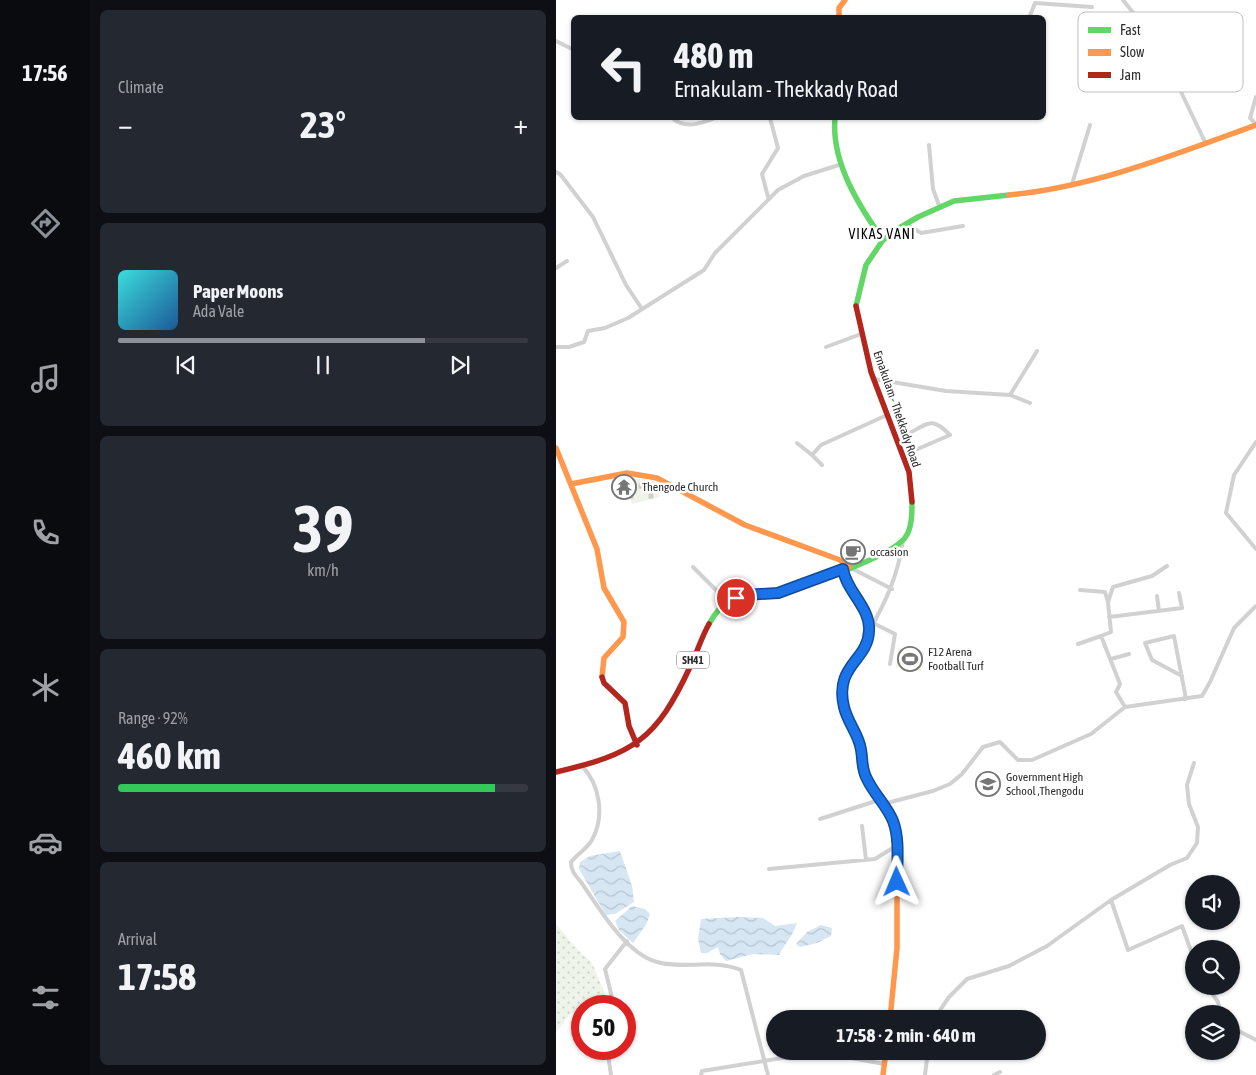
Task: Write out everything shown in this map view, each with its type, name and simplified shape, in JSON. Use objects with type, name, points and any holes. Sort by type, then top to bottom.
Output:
[{"type":"main road","points":[[839,15],[839,8],[845,0]]},
{"type":"main road","points":[[835,120],[835,138],[842,164],[854,193],[883,240]]},
{"type":"main road","name":"Ernakulam - Thekkady Road","points":[[903,540],[911,518],[912,487],[899,443],[874,379],[861,334],[856,303],[866,265],[883,240],[906,224],[954,201],[1029,194],[1072,184],[1155,162],[1256,125]]},
{"type":"main road","points":[[556,448],[572,484],[596,549],[604,588],[623,618],[625,627],[623,637],[602,661],[601,681],[625,703],[629,726],[637,745]]},
{"type":"main road","points":[[572,484],[627,473],[657,478],[745,525],[781,540],[840,560],[846,568],[844,577],[866,615],[870,629],[868,641],[845,672],[842,691],[844,708],[859,741],[863,755],[861,767],[893,821],[896,846],[897,948],[891,1010]]},
{"type":"main road","points":[[728,602],[745,595],[778,593],[846,568],[894,547],[903,540]]},
{"type":"main road","name":"SH41","points":[[556,772],[617,756],[637,745],[652,731],[684,680],[705,631],[719,610],[728,602]]},
{"type":"main road","points":[[883,1075],[885,1060]]},
{"type":"street","points":[[1070,6],[1072,0]]},
{"type":"street","points":[[1123,0],[1133,12]]},
{"type":"street","points":[[1030,15],[1035,3],[1092,7]]},
{"type":"street","points":[[556,40],[571,48]]},
{"type":"street","points":[[1181,92],[1206,144]]},
{"type":"street","points":[[1256,97],[1250,118],[1256,125]]},
{"type":"street","points":[[675,120],[680,124],[698,124],[709,120]]},
{"type":"street","points":[[768,197],[762,174],[778,148],[771,120]]},
{"type":"street","points":[[1072,184],[1090,125]]},
{"type":"street","points":[[929,145],[932,182],[940,208]]},
{"type":"street","points":[[556,347],[569,347],[584,342],[588,331],[605,328],[642,309],[704,270],[715,253],[768,197],[804,176],[842,164]]},
{"type":"street","points":[[556,172],[560,174],[593,217],[626,285],[642,309]]},
{"type":"street","points":[[906,224],[921,233],[963,226]]},
{"type":"street","points":[[556,268],[567,261]]},
{"type":"street","points":[[826,348],[861,334]]},
{"type":"street","points":[[1010,395],[1037,351]]},
{"type":"street","points":[[874,379],[946,391],[1010,395],[1030,403]]},
{"type":"street","points":[[812,455],[821,445],[887,415]]},
{"type":"street","points":[[934,422],[939,423],[950,435],[913,451],[907,440],[906,435],[934,422]]},
{"type":"street","points":[[899,443],[907,440]]},
{"type":"street","points":[[797,442],[822,464]]},
{"type":"street","points":[[1256,442],[1234,475],[1226,513],[1256,549]]},
{"type":"street","points":[[870,629],[892,589],[899,568],[903,540]]},
{"type":"street","points":[[1108,602],[1113,587],[1152,576],[1167,566]]},
{"type":"street","points":[[693,567],[728,602]]},
{"type":"street","points":[[846,568],[892,589]]},
{"type":"street","points":[[1078,644],[1111,632],[1105,592],[1080,590]]},
{"type":"street","points":[[1109,617],[1182,608],[1179,593]]},
{"type":"street","points":[[1157,596],[1159,611]]},
{"type":"street","points":[[820,819],[882,802],[933,791],[950,784],[962,774],[983,747],[1000,742],[1018,760],[1032,760],[1091,734],[1125,707],[1202,696],[1234,628],[1256,606]]},
{"type":"street","points":[[873,623],[895,634],[890,664]]},
{"type":"street","points":[[1100,636],[1120,684],[1116,692],[1125,707]]},
{"type":"street","points":[[1182,676],[1152,660],[1146,643],[1174,636],[1182,676],[1186,699]]},
{"type":"street","points":[[1111,659],[1129,654]]},
{"type":"street","points":[[940,1010],[949,997],[966,980],[1009,966],[1047,946],[1111,900],[1170,865],[1188,858],[1197,842],[1198,827],[1189,804],[1187,785],[1194,763]]},
{"type":"street","points":[[582,766],[591,776],[595,786],[599,803],[598,821],[592,840],[574,859],[571,868],[601,914],[627,941],[656,962],[727,964],[740,970],[768,1075]]},
{"type":"street","points":[[862,826],[866,860]]},
{"type":"street","points":[[769,869],[875,859],[896,846]]},
{"type":"street","points":[[1111,900],[1128,950],[1182,926],[1187,940]]},
{"type":"street","points":[[611,995],[605,969],[627,941]]},
{"type":"street","points":[[1240,1032],[1256,1040]]},
{"type":"street","points":[[701,1075],[702,1071],[821,1053],[884,1064]]},
{"type":"street","points":[[609,1060],[611,1075]]},
{"type":"street","points":[[925,1075],[927,1060]]},
{"type":"street","points":[[994,1075],[1000,1072]]},
{"type":"green space","points":[[624,477],[658,481],[660,497],[632,504]]},
{"type":"green space","name":"F12 Arena Football Turf","points":[[898,648],[924,652],[921,671],[896,667]]},
{"type":"green space","points":[[556,924],[592,963],[606,995],[571,995],[571,1014],[556,1033]]},
{"type":"water","points":[[620,851],[632,886],[634,902],[615,914],[606,915],[579,869],[580,862],[590,856]]},
{"type":"water","points":[[632,906],[645,909],[650,914],[646,925],[633,943],[619,930],[615,921]]},
{"type":"water","points":[[763,918],[775,926],[797,923],[779,955],[753,954],[726,961],[720,954],[718,947],[707,953],[701,953],[698,939],[701,919]]},
{"type":"water","points":[[821,925],[832,928],[831,936],[817,943],[800,947],[796,944],[807,932]]},
{"type":"traffic: fast","points":[[835,120],[837,151],[848,183],[883,240]]},
{"type":"traffic: fast","points":[[856,306],[866,265],[883,240],[894,231],[918,217],[954,201],[1009,195]]},
{"type":"traffic: fast","points":[[709,624],[716,613],[731,600],[777,593],[806,585],[863,563],[895,547],[904,539],[909,531],[912,502]]},
{"type":"traffic: fast","points":[[843,569],[848,585],[866,615],[869,631],[863,649],[844,681],[844,707],[860,746],[866,778],[897,835],[897,862]]},
{"type":"traffic: slow","points":[[839,15],[839,8],[845,0]]},
{"type":"traffic: slow","points":[[1009,195],[1041,191],[1103,177],[1165,158],[1256,125]]},
{"type":"traffic: slow","points":[[556,448],[597,549],[604,588],[624,622],[623,637],[604,658],[602,677]]},
{"type":"traffic: slow","points":[[571,484],[627,473],[657,478],[745,525],[840,560],[849,567]]},
{"type":"traffic: slow","points":[[891,1010],[897,948],[897,862]]},
{"type":"traffic: slow","points":[[883,1075],[885,1060]]},
{"type":"traffic: jam","points":[[856,306],[871,372],[909,472],[912,502]]},
{"type":"traffic: jam","points":[[556,772],[605,758],[624,750],[640,740],[653,728],[666,712],[678,692],[709,624]]},
{"type":"traffic: jam","points":[[602,677],[604,683],[625,703],[629,726],[637,745]]},
{"type":"place","name":"Thengode Church","points":[[624,487]]},
{"type":"place","name":"occasion","points":[[853,552]]},
{"type":"place","name":"F12 Arena Football Turf","points":[[910,659]]},
{"type":"place","name":"Government High School ,Thengodu","points":[[988,784]]},
{"type":"district","name":"VIKAS VANI","points":[[882,234]]},
{"type":"route","points":[[736,598],[745,595],[778,593],[843,569],[844,577],[866,615],[870,629],[868,641],[845,672],[842,691],[844,708],[859,741],[863,755],[861,767],[893,821],[897,835],[897,882]]}]
